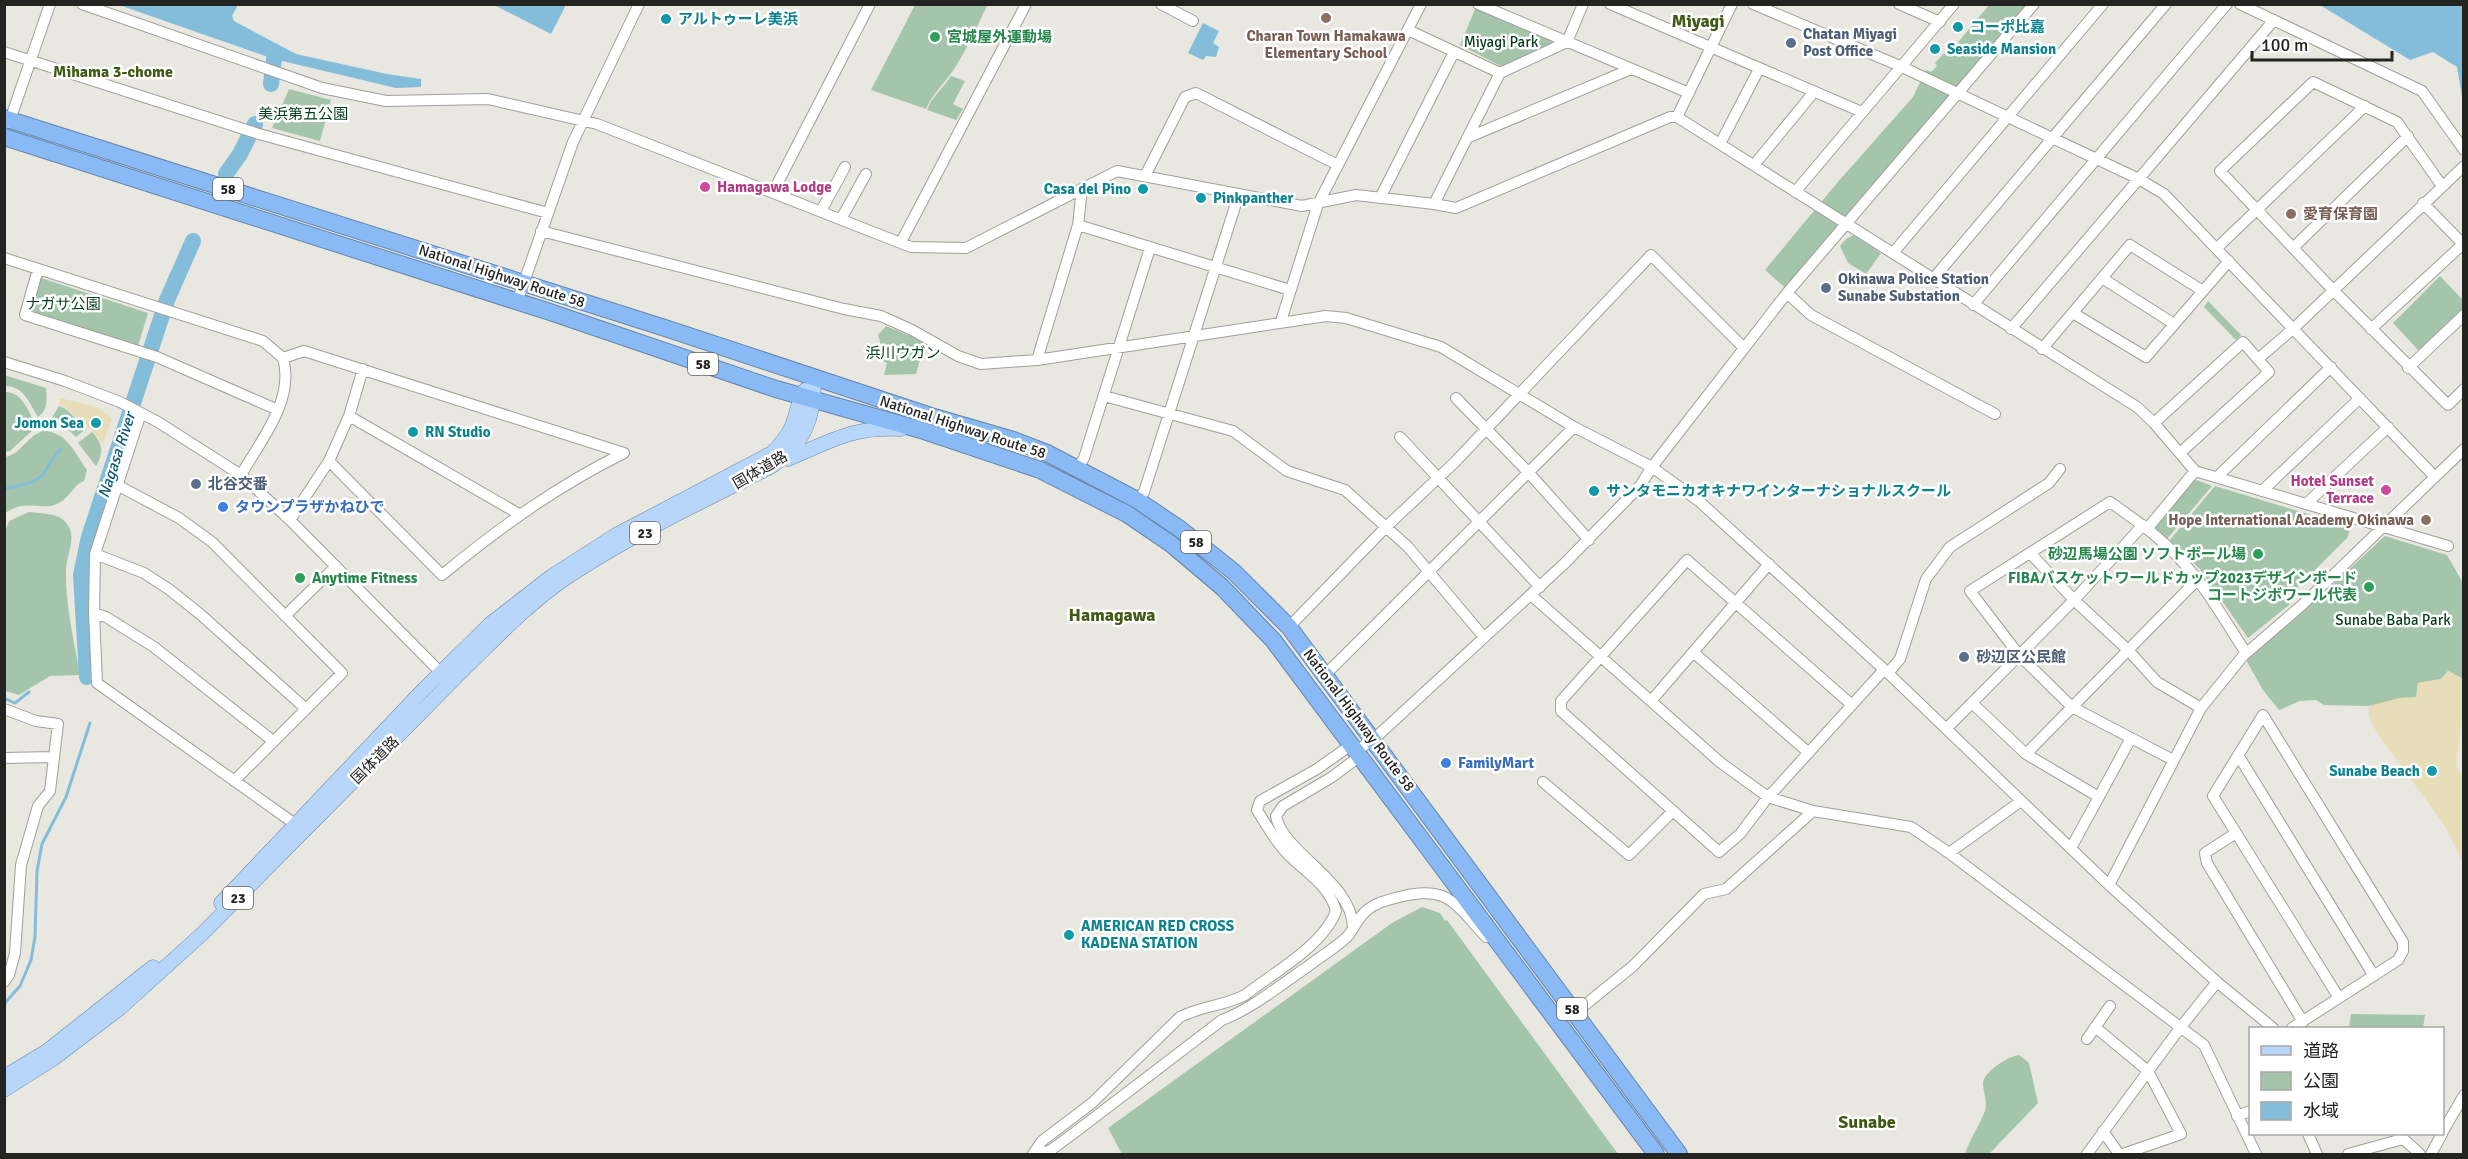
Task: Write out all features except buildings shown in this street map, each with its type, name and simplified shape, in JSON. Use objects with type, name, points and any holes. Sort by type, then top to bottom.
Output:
[{"type":"highway","name":"National Highway Route 58","points":[[7,119],[1013,440],[1047,453],[1137,500],[1180,529],[1234,572],[1289,627],[1374,739],[1679,1155]]},
{"type":"highway","name":"National Highway Route 58","points":[[4,137],[808,398],[921,430],[1040,470],[1128,514],[1171,544],[1222,587],[1273,640],[1656,1155]]},
{"type":"main road","name":"国体道路","points":[[4,1077],[47,1051],[185,940],[295,824],[446,678],[561,581],[620,546],[772,466],[793,450],[801,441],[808,398],[814,378]]},
{"type":"main road","name":"国体道路","points":[[4,1090],[53,1059],[119,1009],[202,934],[446,678],[490,624],[552,576],[616,535],[772,453],[786,437],[808,398]]},
{"type":"main road","points":[[772,466],[845,434],[869,429],[921,430]]},
{"type":"street","points":[[4,137],[7,119],[50,4]]},
{"type":"street","points":[[82,4],[322,88],[386,101],[488,99],[606,127],[911,247],[966,248],[1117,171],[1302,206],[1356,195],[1456,208],[1670,117],[1677,117],[2137,407],[2154,423],[2195,471],[2448,546]]},
{"type":"street","points":[[517,302],[582,120],[639,4]]},
{"type":"street","points":[[773,192],[870,4]]},
{"type":"street","points":[[901,242],[1026,4]]},
{"type":"street","points":[[1161,4],[1193,21]]},
{"type":"street","points":[[1281,321],[1318,204],[1421,4]]},
{"type":"street","points":[[1478,4],[1689,93]]},
{"type":"street","points":[[1434,204],[1500,73],[1567,42],[1584,4]]},
{"type":"street","points":[[1610,4],[1862,112]]},
{"type":"street","points":[[1677,117],[1732,4]]},
{"type":"street","points":[[1753,4],[1900,66],[2139,179],[2172,200],[2435,477]]},
{"type":"street","points":[[1899,4],[1940,22]]},
{"type":"street","points":[[1795,192],[1954,4]]},
{"type":"street","points":[[1040,1155],[1051,1150],[1078,1130],[1222,1020],[1237,1014],[1261,988],[1328,928],[1336,911],[1334,904],[1317,879],[1293,860],[1272,834],[1257,810],[1260,801],[1317,769],[1356,751],[1374,739],[1589,540],[1640,486],[1652,467],[1787,293],[2034,4]]},
{"type":"street","points":[[1893,253],[2103,4]]},
{"type":"street","points":[[1933,279],[2166,4]]},
{"type":"street","points":[[1973,304],[2227,4]]},
{"type":"street","points":[[2240,4],[2422,91],[2463,150]]},
{"type":"street","points":[[2011,329],[2274,20]]},
{"type":"street","points":[[1408,30],[1500,73]]},
{"type":"street","points":[[4,52],[259,134],[548,213]]},
{"type":"street","points":[[1380,198],[1454,52]]},
{"type":"street","points":[[1467,138],[1631,69]]},
{"type":"street","points":[[1720,144],[1759,69]]},
{"type":"street","points":[[2442,186],[2397,122],[2313,82],[2220,171],[2408,368],[2448,405],[2463,389]]},
{"type":"street","points":[[1754,165],[1814,92]]},
{"type":"street","points":[[1145,176],[1185,97],[1196,93],[1338,165]]},
{"type":"street","points":[[2217,248],[2365,106]]},
{"type":"street","points":[[2294,247],[2408,136]]},
{"type":"street","points":[[2258,359],[2294,328],[2463,166]]},
{"type":"street","points":[[821,211],[844,167]]},
{"type":"street","points":[[841,219],[866,174]]},
{"type":"street","points":[[1037,360],[1078,225],[1081,198],[1078,190]]},
{"type":"street","points":[[1137,500],[1144,492],[1192,335],[1239,194]]},
{"type":"street","points":[[2372,329],[2463,245],[2423,202]]},
{"type":"street","points":[[1078,225],[1290,290]]},
{"type":"street","points":[[541,231],[844,309],[881,316],[912,330],[958,356],[981,364],[1037,360],[1281,321],[1326,316],[1346,318],[1441,347],[1574,427],[1652,467],[1700,502],[1886,672],[2109,885],[2271,1027]]},
{"type":"street","points":[[2042,349],[2130,245],[2203,291]]},
{"type":"street","points":[[1077,469],[1084,458],[1150,248]]},
{"type":"street","points":[[1289,627],[1486,429],[1652,255],[1744,348]]},
{"type":"street","points":[[4,258],[263,341],[276,350],[283,358],[287,373],[286,388],[278,410],[241,474]]},
{"type":"street","points":[[2073,313],[2146,357],[2229,261]]},
{"type":"street","points":[[38,269],[25,315],[157,357],[278,410]]},
{"type":"street","points":[[2102,278],[2174,324]]},
{"type":"street","points":[[1787,293],[1811,315],[1995,414]]},
{"type":"street","points":[[2408,368],[2463,315]]},
{"type":"street","points":[[2154,423],[2243,342],[2258,359],[2269,372],[2180,453]]},
{"type":"street","points":[[283,358],[304,351],[624,453],[581,474],[519,514],[442,575],[329,461]]},
{"type":"street","points":[[4,362],[65,381],[121,403],[158,422],[241,474],[290,520],[446,678]]},
{"type":"street","points":[[2217,477],[2331,367]]},
{"type":"street","points":[[290,520],[329,461],[349,416],[363,369]]},
{"type":"street","points":[[1104,396],[1233,431],[1287,471],[1345,490],[1408,547],[1483,636]]},
{"type":"street","points":[[1455,398],[1529,473],[1589,540]]},
{"type":"street","points":[[2262,491],[2360,398]]},
{"type":"street","points":[[141,413],[95,554],[94,613],[97,682],[295,824]]},
{"type":"street","points":[[349,416],[519,514]]},
{"type":"street","points":[[1325,675],[1430,573],[1574,427]]},
{"type":"street","points":[[2306,504],[2388,427]]},
{"type":"street","points":[[1400,437],[1540,587]]},
{"type":"street","points":[[2109,885],[2201,708],[2246,653],[2301,606],[2463,449]]},
{"type":"street","points":[[1852,705],[1687,560],[1561,701],[1561,711],[1719,852],[1740,834],[1768,797],[1852,705],[1900,659],[1926,579],[1950,547],[2049,483],[2060,469]]},
{"type":"street","points":[[1946,729],[2145,527],[2195,471]]},
{"type":"street","points":[[117,485],[179,518],[212,542],[342,673],[234,781]]},
{"type":"street","points":[[2172,760],[2072,707],[2019,655],[1970,591],[2110,502],[2145,527],[2179,557],[2246,653]]},
{"type":"street","points":[[2030,553],[2157,682],[2201,708]]},
{"type":"street","points":[[95,554],[144,573],[170,590],[305,708]]},
{"type":"street","points":[[1651,701],[1769,564]]},
{"type":"street","points":[[285,616],[336,566]]},
{"type":"street","points":[[2026,754],[2197,580]]},
{"type":"street","points":[[1531,595],[1721,763],[1768,797],[1813,810],[1911,827],[1949,853],[2204,1045],[2256,1155]]},
{"type":"street","points":[[94,613],[106,617],[154,647],[273,741]]},
{"type":"street","points":[[1694,652],[1809,753]]},
{"type":"street","points":[[1972,704],[2026,754],[2099,797]]},
{"type":"street","points":[[4,709],[36,721],[58,724],[50,791],[38,806],[21,866],[15,953],[9,975],[4,982]]},
{"type":"street","points":[[2295,1027],[2398,960],[2403,951],[2403,942],[2263,715],[2213,796],[2339,998]]},
{"type":"street","points":[[2071,848],[2131,738]]},
{"type":"street","points":[[1353,928],[1353,917],[1345,902],[1320,870],[1277,825],[1276,816],[1284,806],[1332,777],[1356,751]]},
{"type":"street","points":[[2238,755],[2374,976]]},
{"type":"street","points":[[4,758],[54,757]]},
{"type":"street","points":[[1543,782],[1629,855],[1673,811]]},
{"type":"street","points":[[1949,853],[2021,801]]},
{"type":"street","points":[[1575,1013],[1633,966],[1704,894],[1726,889],[1813,810]]},
{"type":"street","points":[[2236,833],[2205,853],[2206,863],[2303,1022]]},
{"type":"street","points":[[1033,1155],[1042,1141],[1099,1096],[1180,1017],[1192,1010],[1292,977],[1348,936],[1364,913],[1374,905],[1420,891],[1432,893],[1455,903],[1527,981]]},
{"type":"street","points":[[2087,1155],[2180,1028],[2217,982]]},
{"type":"street","points":[[2087,1039],[2110,1006]]},
{"type":"street","points":[[2095,1027],[2148,1071],[2181,1134],[2121,1155],[2103,1131]]},
{"type":"street","points":[[2444,1129],[2463,1095]]},
{"type":"street","points":[[2236,1116],[2249,1111]]},
{"type":"street","points":[[2308,1135],[2317,1155]]},
{"type":"street","points":[[2431,1155],[2441,1135]]},
{"type":"street","points":[[2348,1155],[2400,1136],[2420,1155]]},
{"type":"green space","name":"宮城屋外運動場","points":[[984,4],[987,6],[953,71],[926,109],[871,90],[915,5]]},
{"type":"green space","points":[[1989,5],[2034,5],[1789,291],[1765,270],[1837,183],[1913,97],[1926,70],[1931,72],[1937,66],[1935,63],[1952,45],[1955,46]]},
{"type":"green space","name":"Miyagi Park","points":[[1476,7],[1552,39],[1553,45],[1501,66],[1460,45]]},
{"type":"green space","points":[[951,76],[965,81],[953,104],[963,109],[956,120],[927,110]]},
{"type":"green space","name":"美浜第五公園","points":[[289,89],[331,100],[320,141],[272,128]]},
{"type":"green space","points":[[1854,235],[1881,253],[1866,274],[1848,263],[1840,246]]},
{"type":"green space","points":[[2440,276],[2463,300],[2463,308],[2419,351],[2393,323]]},
{"type":"green space","name":"ナガサ公園","points":[[41,278],[148,313],[138,346],[32,313],[30,309]]},
{"type":"green space","points":[[2208,301],[2241,335],[2236,340],[2204,307]]},
{"type":"green space","name":"浜川ウガン","points":[[886,326],[923,341],[916,374],[884,375],[887,363],[878,359],[882,348],[878,335]]},
{"type":"green space","points":[[4,375],[46,388],[46,404],[44,411],[38,417],[21,392],[5,386]]},
{"type":"green space","points":[[5,392],[21,399],[36,427],[10,451],[5,452]]},
{"type":"green space","points":[[59,406],[87,428],[76,437],[64,426],[49,423]]},
{"type":"green space","points":[[43,431],[58,435],[74,450],[87,470],[84,481],[59,503],[46,506],[21,506],[5,513],[5,457]]},
{"type":"green space","points":[[92,432],[101,448],[96,466],[78,443]]},
{"type":"green space","points":[[2194,479],[2212,486],[2167,539],[2152,526]]},
{"type":"green space","name":"砂辺馬場公園 ソフトボール場","points":[[2215,486],[2351,527],[2347,538],[2292,593],[2289,605],[2248,638],[2199,568],[2169,541]]},
{"type":"green space","points":[[29,512],[59,517],[70,529],[71,540],[66,569],[67,595],[80,675],[50,676],[19,695],[5,691],[5,532],[9,521]]},
{"type":"green space","name":"Sunabe Baba Park","points":[[2385,536],[2447,555],[2463,583],[2463,679],[2448,671],[2441,679],[2418,683],[2417,697],[2369,706],[2324,705],[2316,700],[2300,701],[2279,710],[2263,690],[2246,660],[2305,610]]},
{"type":"green space","points":[[1422,907],[1440,913],[1445,921],[1447,920],[1618,1154],[1122,1154],[1108,1128],[1392,923]]},
{"type":"green space","points":[[2351,1014],[2425,1015],[2423,1027],[2349,1027]]},
{"type":"green space","points":[[2019,1055],[2029,1063],[2038,1103],[1989,1154],[1965,1154],[1985,1111],[1984,1078],[1998,1065]]},
{"type":"sand","name":"Jomon Sea","points":[[60,398],[97,407],[112,418],[103,444],[83,423],[60,405]]},
{"type":"sand","name":"Sunabe Beach","points":[[2448,671],[2463,679],[2463,712],[2456,765],[2463,778],[2463,862],[2445,826],[2380,737],[2369,714],[2369,706],[2399,698],[2416,697],[2418,683],[2441,679]]},
{"type":"water","points":[[119,5],[238,5],[232,16],[234,21],[296,54],[421,79],[421,87],[396,88],[274,59]]},
{"type":"water","points":[[494,5],[566,5],[551,34]]},
{"type":"water","points":[[2320,5],[2463,5],[2463,102],[2457,67],[2433,52],[2410,60]]},
{"type":"water","points":[[1203,23],[1219,31],[1213,43],[1219,47],[1216,57],[1206,56],[1203,60],[1188,53]]},
{"type":"waterway","name":"Nagasa River","points":[[271,84],[274,59]]},
{"type":"waterway","name":"Nagasa River","points":[[226,174],[240,154],[255,124]]},
{"type":"waterway","name":"Nagasa River","points":[[87,677],[81,575],[89,537],[167,300],[193,241]]},
{"type":"waterway","points":[[4,489],[26,484],[41,477],[61,449]]},
{"type":"waterway","points":[[4,698],[15,703],[29,692]]},
{"type":"waterway","name":"Nagasa River","points":[[4,1004],[20,986],[31,960],[35,937],[37,871],[42,844],[66,797],[90,723]]},
{"type":"place","name":"Charan Town Hamakawa Elementary School","points":[[1326,18]]},
{"type":"place","name":"アルトゥーレ美浜","points":[[666,19]]},
{"type":"place","name":"コーポ比嘉","points":[[1958,27]]},
{"type":"place","name":"宮城屋外運動場","points":[[935,37]]},
{"type":"place","name":"Chatan Miyagi Post Office","points":[[1791,43]]},
{"type":"place","name":"Seaside Mansion","points":[[1935,49]]},
{"type":"place","name":"Hamagawa Lodge","points":[[705,187]]},
{"type":"place","name":"Casa del Pino","points":[[1143,189]]},
{"type":"place","name":"Pinkpanther","points":[[1201,198]]},
{"type":"place","name":"愛育保育園","points":[[2291,214]]},
{"type":"place","name":"Okinawa Police Station Sunabe Substation","points":[[1826,288]]},
{"type":"place","name":"Jomon Sea","points":[[96,423]]},
{"type":"place","name":"RN Studio","points":[[413,432]]},
{"type":"place","name":"北谷交番","points":[[196,484]]},
{"type":"place","name":"Hotel Sunset Terrace","points":[[2386,490]]},
{"type":"place","name":"サンタモニカオキナワインターナショナルスクール","points":[[1594,491]]},
{"type":"place","name":"タウンプラザかねひで","points":[[223,507]]},
{"type":"place","name":"Hope International Academy Okinawa","points":[[2426,520]]},
{"type":"place","name":"砂辺馬場公園 ソフトボール場","points":[[2258,554]]},
{"type":"place","name":"Anytime Fitness","points":[[300,578]]},
{"type":"place","name":"FIBAバスケットワールドカップ2023デザインボード コートジボワール代表","points":[[2369,587]]},
{"type":"place","name":"砂辺区公民館","points":[[1964,657]]},
{"type":"place","name":"FamilyMart","points":[[1446,763]]},
{"type":"place","name":"Sunabe Beach","points":[[2432,771]]},
{"type":"place","name":"AMERICAN RED CROSS KADENA STATION","points":[[1069,935]]},
{"type":"district","name":"Miyagi","points":[[1698,21]]},
{"type":"district","name":"Mihama 3-chome","points":[[113,71]]},
{"type":"district","name":"Hamagawa","points":[[1112,615]]},
{"type":"district","name":"Sunabe","points":[[1867,1122]]}]
